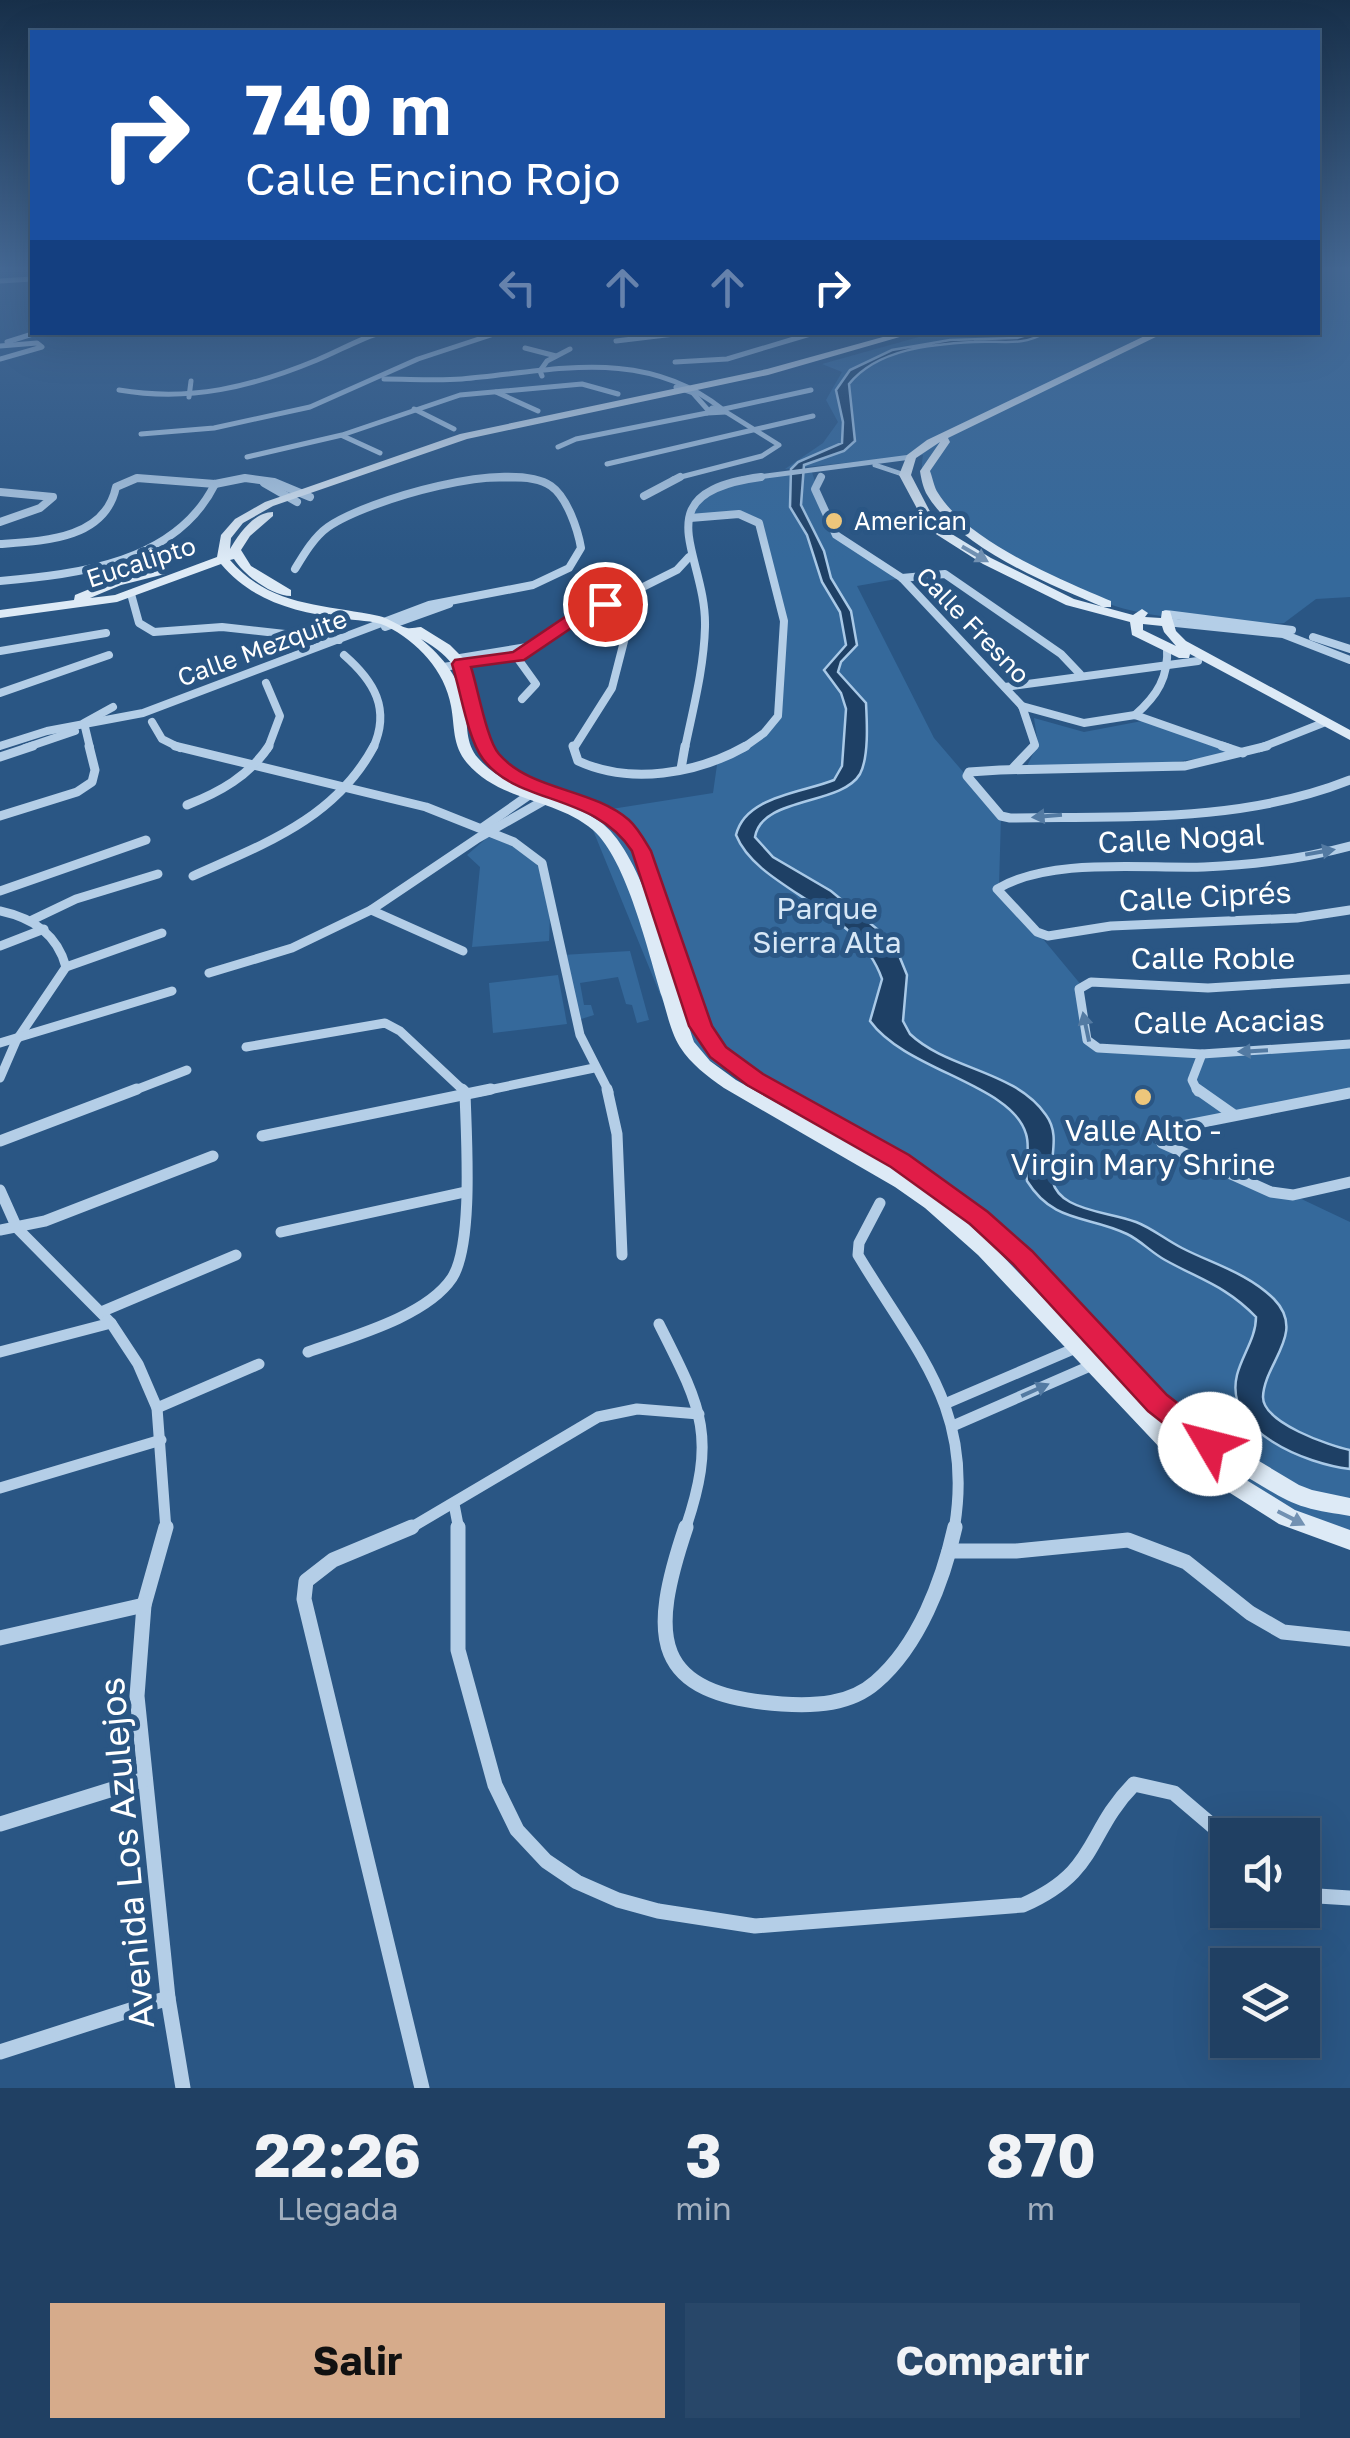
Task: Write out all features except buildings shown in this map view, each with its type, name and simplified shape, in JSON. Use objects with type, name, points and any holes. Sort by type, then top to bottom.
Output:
[{"type":"street","points":[[119,390],[156,397],[190,397],[251,385],[304,364]]},
{"type":"street","points":[[141,434],[214,428],[310,408],[410,364]]},
{"type":"street","points":[[540,371],[547,364]]},
{"type":"street","points":[[689,557],[677,570],[615,602],[586,610],[518,656],[450,663],[392,623],[290,606],[256,591],[229,555],[257,522],[298,497],[490,432],[799,364]]},
{"type":"street","points":[[681,768],[706,625],[700,576],[689,557],[693,505],[724,484],[911,457],[930,442],[1095,364]]},
{"type":"street","points":[[378,379],[604,366],[666,377],[694,390],[779,445],[762,456],[675,478],[644,496]]},
{"type":"street","points":[[400,368],[414,379]]},
{"type":"street","points":[[540,371],[545,387]]},
{"type":"street","points":[[639,372],[694,390],[709,413],[742,431]]},
{"type":"street","points":[[657,381],[666,377]]},
{"type":"street","points":[[190,397],[191,381]]},
{"type":"street","points":[[247,457],[342,436],[445,398],[587,384],[618,394]]},
{"type":"street","points":[[558,447],[576,439],[811,390]]},
{"type":"street","points":[[495,392],[538,411]]},
{"type":"street","points":[[414,409],[454,429]]},
{"type":"street","points":[[607,464],[812,416]]},
{"type":"street","points":[[342,436],[380,453]]},
{"type":"street","points":[[943,438],[945,442],[930,461],[924,481],[931,496],[950,516],[999,550],[1139,616]]},
{"type":"street","points":[[911,457],[905,475],[926,518],[946,537],[1070,602],[1139,616],[1285,631],[1350,648]]},
{"type":"street","points":[[864,462],[905,475]]},
{"type":"street","name":"Calle Fresno","points":[[821,476],[815,490],[836,534],[902,578],[1022,706],[1034,745],[1012,768]]},
{"type":"street","name":"Calle Mezquite","points":[[83,727],[162,706],[450,604],[523,586],[564,570],[578,558],[581,541],[556,489],[530,478],[487,479],[371,507],[329,527],[312,543],[296,568]]},
{"type":"street","points":[[0,544],[82,529],[109,512],[115,504],[116,487],[128,480],[214,484],[238,479],[264,482],[298,497]]},
{"type":"street","points":[[264,482],[265,486],[298,497]]},
{"type":"street","points":[[0,581],[77,572],[138,552],[192,520],[205,507],[214,484]]},
{"type":"street","points":[[0,492],[53,497],[40,508],[0,522]]},
{"type":"street","points":[[615,602],[630,612],[612,688],[572,746],[573,754],[587,768],[620,776],[681,768],[734,752],[772,726],[778,716],[784,622],[759,523],[732,513],[690,518]]},
{"type":"street","name":"Eucalipto","points":[[0,614],[101,596],[118,582],[150,580],[229,555]]},
{"type":"street","points":[[677,570],[700,576]]},
{"type":"street","points":[[902,578],[945,574],[1061,654],[1080,674]]},
{"type":"street","name":"Eucalipto","points":[[0,604],[131,594],[150,580]]},
{"type":"street","points":[[131,594],[139,623],[154,632],[235,627],[341,640]]},
{"type":"street","points":[[1139,616],[1137,632],[1318,725],[1348,734]]},
{"type":"street","points":[[1166,618],[1182,644],[1350,748]]},
{"type":"street","points":[[1285,631],[1350,660]]},
{"type":"street","points":[[0,652],[106,634]]},
{"type":"street","points":[[1135,715],[1162,688],[1169,667],[1167,646]]},
{"type":"street","points":[[450,663],[508,648],[528,647]]},
{"type":"street","points":[[508,648],[536,684],[522,699]]},
{"type":"street","points":[[0,692],[109,655]]},
{"type":"street","points":[[194,876],[306,822],[346,788],[368,759],[382,726],[382,699],[374,680],[344,655]]},
{"type":"street","points":[[1006,686],[1198,662]]},
{"type":"street","points":[[450,663],[458,701],[459,740],[468,755],[486,774],[544,793],[582,816],[615,844],[691,1050],[716,1075],[900,1161],[979,1218],[1022,1258],[1172,1416],[1230,1458],[1308,1499],[1350,1506]]},
{"type":"street","points":[[187,805],[223,790],[254,766],[270,746],[280,716],[266,683]]},
{"type":"street","points":[[1022,706],[1084,723],[1135,715],[1244,754]]},
{"type":"street","points":[[0,757],[83,727],[88,718],[113,707]]},
{"type":"street","points":[[152,722],[171,745],[483,826],[532,852],[546,871],[570,1000],[594,1068],[611,1095],[615,1112],[622,1255]]},
{"type":"street","points":[[1318,725],[1244,754],[1163,767],[1012,768],[966,774],[1001,816],[1018,818],[1062,814],[1209,814],[1315,794],[1350,780]]},
{"type":"street","points":[[0,746],[46,731],[83,727]]},
{"type":"street","points":[[0,816],[77,792],[92,782],[95,770],[83,727]]},
{"type":"street","points":[[478,838],[483,826],[544,793]]},
{"type":"street","points":[[210,973],[292,948],[371,910],[478,838],[494,832],[544,793]]},
{"type":"street","points":[[0,891],[146,840]]},
{"type":"street","name":"Calle Nogal","points":[[1062,934],[1040,934],[999,893],[1001,884],[1088,868],[1241,864],[1350,846]]},
{"type":"street","points":[[32,920],[76,899],[158,874]]},
{"type":"street","points":[[0,910],[32,920],[44,930],[59,946],[66,966]]},
{"type":"street","points":[[371,910],[463,951]]},
{"type":"street","name":"Calle Ciprés","points":[[1062,934],[1111,926],[1263,921],[1350,910]]},
{"type":"street","points":[[0,946],[44,930]]},
{"type":"street","points":[[0,1078],[16,1041],[66,966],[162,934]]},
{"type":"street","name":"Calle Roble","points":[[1109,1049],[1094,1047],[1087,1040],[1079,990],[1090,982],[1208,988],[1350,980]]},
{"type":"street","points":[[0,1043],[172,991]]},
{"type":"street","points":[[246,1047],[385,1023],[400,1031],[465,1092],[464,1192],[460,1252],[453,1277],[434,1294],[387,1321],[308,1352]]},
{"type":"street","name":"Calle Acacias","points":[[1109,1049],[1202,1054],[1350,1044]]},
{"type":"street","points":[[1202,1054],[1192,1080],[1199,1093],[1234,1115]]},
{"type":"street","points":[[262,1136],[594,1068]]},
{"type":"street","points":[[0,1142],[187,1070]]},
{"type":"street","points":[[1350,1094],[1166,1129],[1159,1136],[1162,1143],[1259,1188],[1293,1196],[1350,1182]]},
{"type":"street","points":[[789,1108],[932,1203],[986,1250],[1170,1444],[1288,1517],[1350,1540]]},
{"type":"street","points":[[0,1230],[18,1228],[98,1202],[213,1156]]},
{"type":"street","name":"Avenida Los Azulejos","points":[[0,1190],[18,1228],[111,1323],[138,1364],[157,1408],[166,1528],[144,1605],[138,1696],[168,1998],[182,2088]]},
{"type":"street","points":[[282,1232],[464,1192]]},
{"type":"street","points":[[659,1324],[699,1414],[704,1436],[702,1477],[668,1579],[666,1626],[669,1650],[677,1668],[714,1694],[740,1702],[806,1705],[857,1695],[873,1685],[913,1638],[949,1551],[958,1510],[960,1474],[956,1424],[947,1403],[858,1255],[859,1243],[880,1203]]},
{"type":"street","points":[[101,1312],[236,1255]]},
{"type":"street","points":[[0,1352],[111,1323]]},
{"type":"street","points":[[947,1403],[1099,1338]]},
{"type":"street","points":[[956,1424],[1114,1356]]},
{"type":"street","points":[[157,1408],[259,1364]]},
{"type":"street","points":[[422,2088],[304,1599],[306,1581],[324,1566],[396,1536],[454,1504],[522,1459],[598,1417],[637,1409],[699,1414]]},
{"type":"street","points":[[0,1488],[162,1440]]},
{"type":"street","points":[[454,1504],[460,1536],[458,1650],[495,1786],[517,1830],[546,1860],[577,1882],[618,1900],[658,1911],[755,1926],[1023,1905],[1046,1895],[1082,1866],[1124,1794],[1134,1784],[1168,1788],[1210,1821]]},
{"type":"street","points":[[949,1551],[1016,1550],[1128,1540],[1186,1562],[1250,1613],[1283,1632],[1350,1639]]},
{"type":"street","points":[[0,1638],[144,1605]]},
{"type":"street","points":[[0,1824],[145,1779]]},
{"type":"street","points":[[1320,1896],[1350,1898]]},
{"type":"street","points":[[0,2052],[168,1998]]},
{"type":"green space","points":[[823,364],[1350,364],[1350,597],[1316,599],[1284,623],[1220,622],[1147,614],[1109,604],[1065,585],[960,523],[928,491],[923,455],[785,469],[823,443],[838,422],[826,400],[842,372]]},
{"type":"green space","name":"Parque Sierra Alta","points":[[811,469],[829,525],[902,578],[857,586],[934,738],[1001,816],[999,886],[1082,986],[1087,1040],[1115,1048],[1181,1055],[1350,1044],[1350,1093],[1151,1131],[1153,1143],[1293,1195],[1350,1222],[1350,1536],[1317,1530],[1170,1444],[1104,1361],[921,1186],[680,1043],[586,813],[713,793],[718,758],[747,745],[778,716],[784,621],[759,523],[752,517],[690,518],[690,510],[724,483]]},
{"type":"green space","points":[[1034,718],[1084,732],[1142,721],[1235,753],[1154,765],[1027,766],[1038,744]]},
{"type":"green space","points":[[488,837],[508,844],[535,862],[547,887],[549,941],[472,947],[480,867],[467,855]]},
{"type":"green space","points":[[630,951],[649,1020],[637,1023],[618,977],[580,983],[584,1005],[591,1005],[594,1015],[578,1020],[562,955]]},
{"type":"green space","points":[[558,975],[567,1024],[493,1033],[489,983]]},
{"type":"shaded area","points":[[872,364],[849,384],[855,441],[844,451],[804,465],[801,505],[824,551],[831,578],[851,611],[857,645],[841,662],[838,672],[866,703],[863,767],[850,784],[837,792],[772,814],[755,837],[773,857],[831,891],[894,943],[907,975],[903,1021],[910,1034],[943,1056],[1017,1088],[1046,1115],[1054,1138],[1053,1184],[1059,1193],[1078,1206],[1142,1225],[1242,1276],[1274,1299],[1286,1324],[1281,1348],[1265,1384],[1266,1407],[1299,1432],[1350,1450],[1350,1469],[1292,1452],[1255,1428],[1236,1395],[1237,1375],[1256,1317],[1224,1291],[1165,1260],[1132,1237],[1060,1212],[1037,1195],[1027,1181],[1027,1140],[1017,1117],[980,1089],[886,1038],[870,1021],[882,979],[869,954],[831,916],[765,871],[736,835],[741,822],[763,804],[834,780],[842,766],[846,709],[841,693],[824,670],[846,645],[840,612],[822,582],[807,535],[790,507],[791,469],[798,462],[842,443],[843,422],[836,390],[850,370]]},
{"type":"place","name":"American","points":[[834,521]]},
{"type":"place","name":"Valle Alto - Virgin Mary Shrine","points":[[1143,1097]]},
{"type":"route","points":[[605,604],[586,610],[518,656],[461,664],[476,710],[478,736],[492,758],[513,775],[597,809],[630,834],[642,851],[700,1026],[726,1060],[900,1161],[979,1218],[1022,1258],[1158,1403],[1210,1444]]}]
